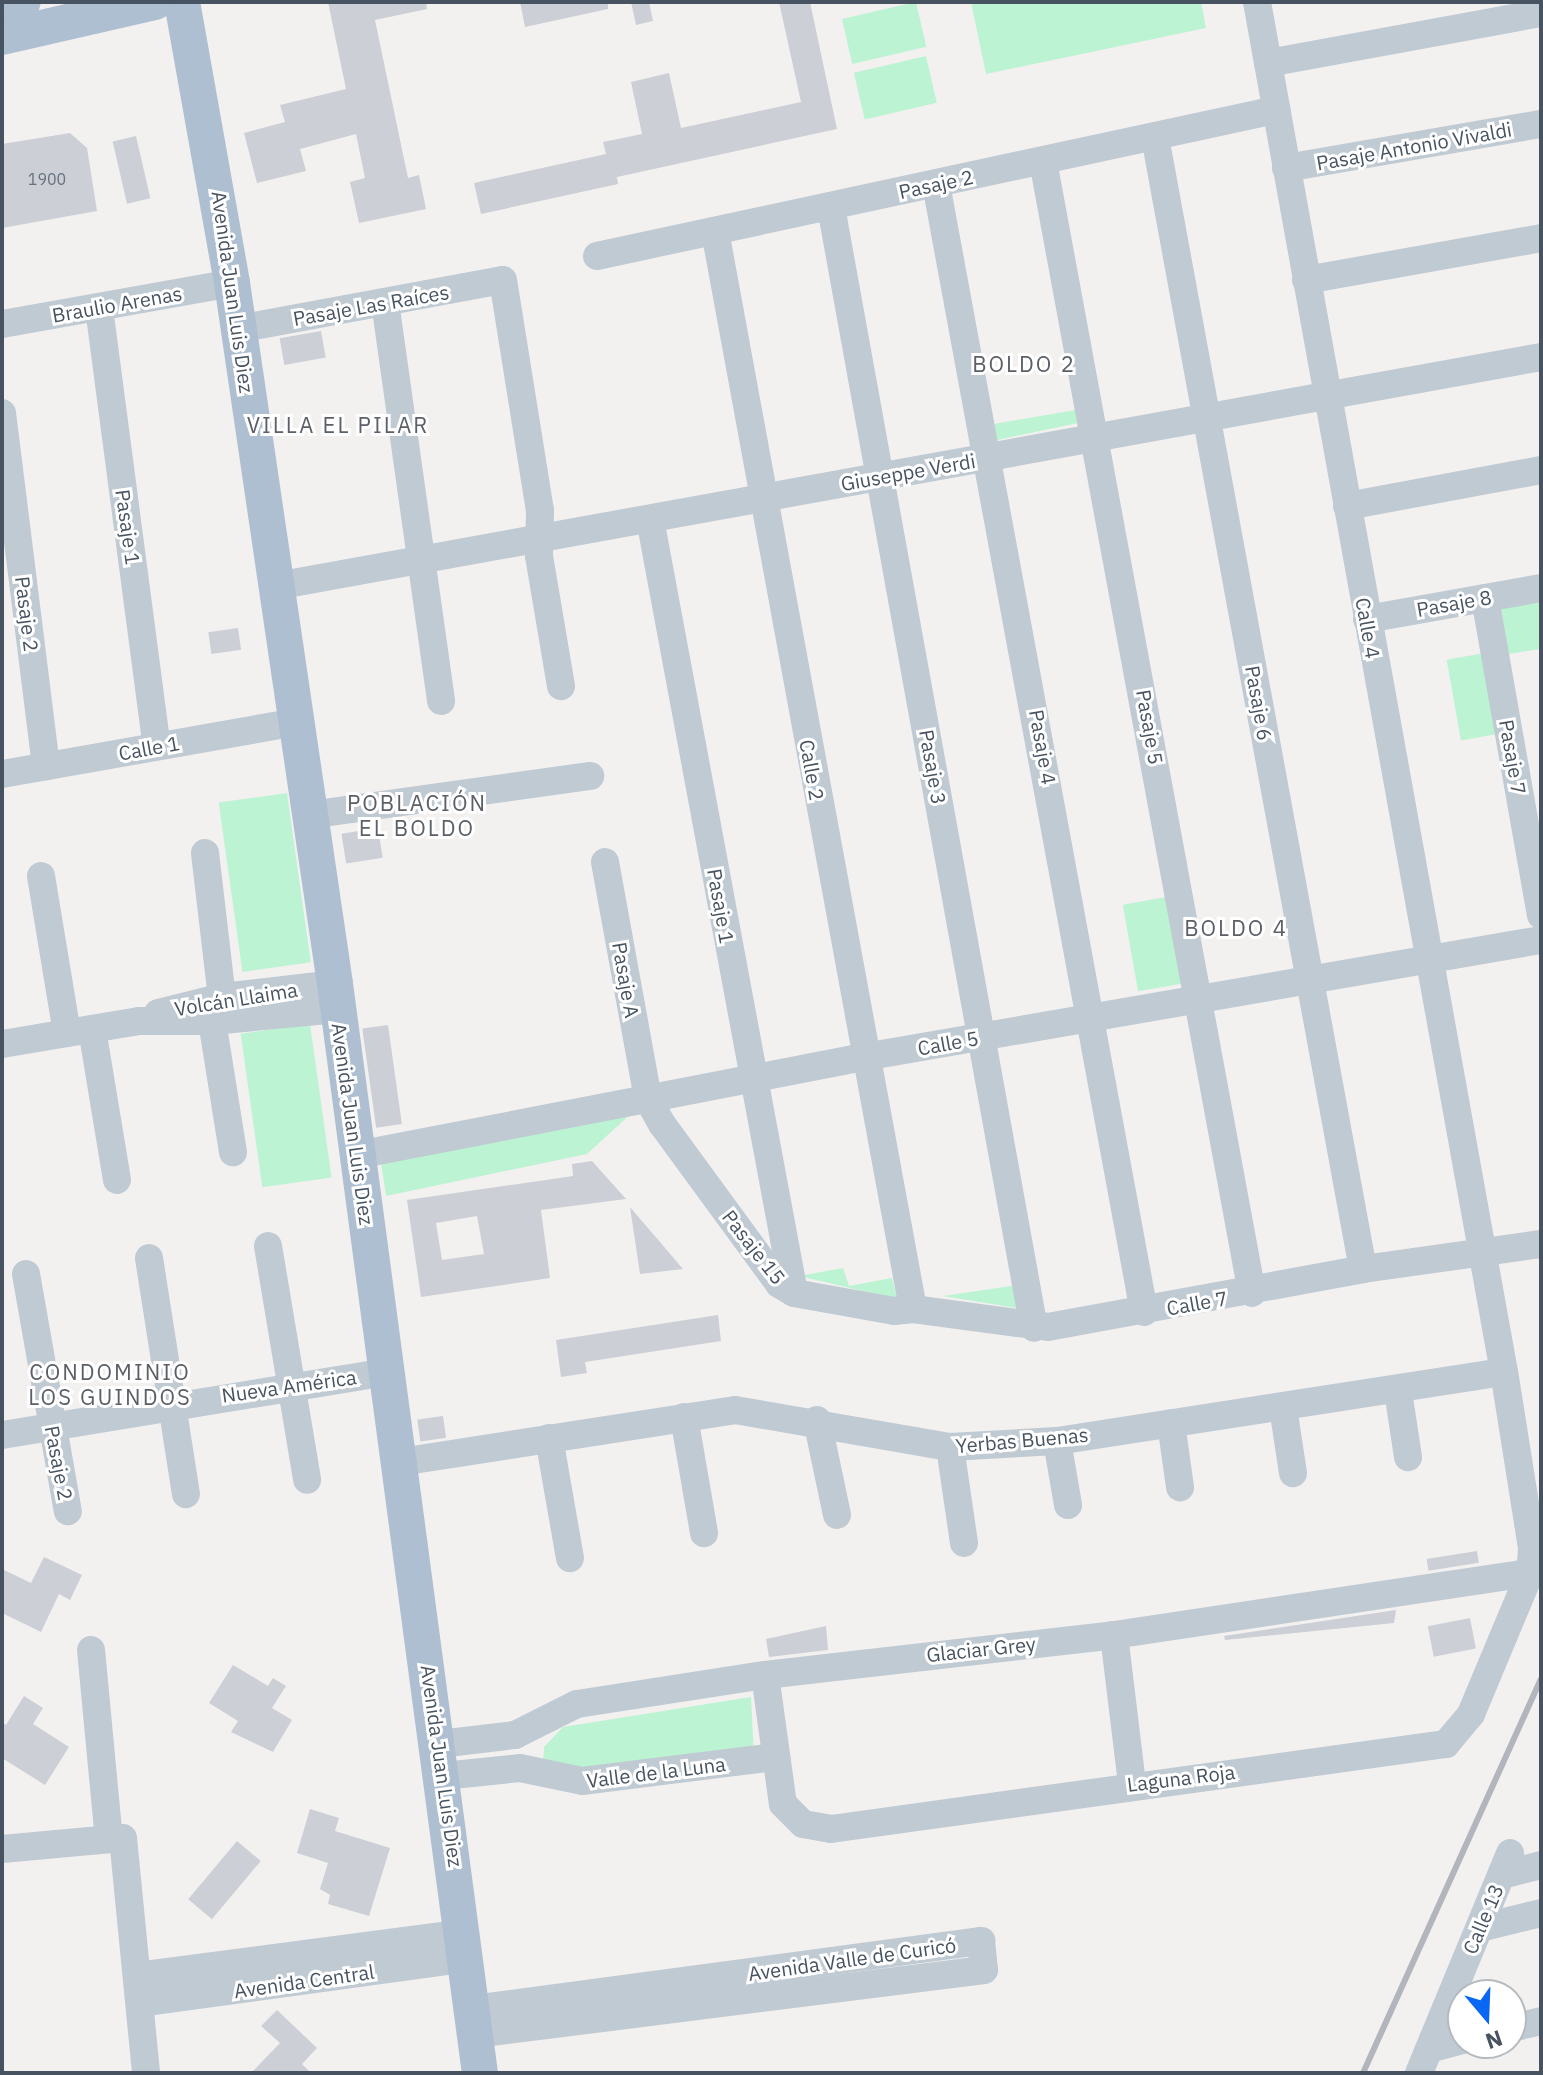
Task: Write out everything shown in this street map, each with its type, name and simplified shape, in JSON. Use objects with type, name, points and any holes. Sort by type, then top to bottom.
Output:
[{"type":"main road","points":[[2,6],[23,2]]},
{"type":"main road","points":[[2,37],[155,2]]},
{"type":"main road","name":"Avenida Juan Luis Diez","points":[[182,2],[216,176],[336,996],[466,1946],[480,2073]]},
{"type":"main road","name":"Avenida Juan Luis Diez","points":[[204,2],[216,176]]},
{"type":"street","name":"Calle 4","points":[[1257,2],[1480,1254],[1504,1372],[1532,1548],[1530,1573]]},
{"type":"street","points":[[1268,63],[1541,13]]},
{"type":"street","name":"Pasaje 2","points":[[597,256],[1276,110]]},
{"type":"street","name":"Pasaje Antonio Vivaldi","points":[[1286,168],[1541,124]]},
{"type":"street","name":"Pasaje 6","points":[[1155,137],[1209,417],[1308,981],[1363,1269]]},
{"type":"street","name":"Pasaje 5","points":[[1043,161],[1097,437],[1252,1293]]},
{"type":"street","name":"Pasaje 4","points":[[936,184],[990,457],[1144,1312]]},
{"type":"street","name":"Pasaje 3","points":[[831,207],[1034,1328]]},
{"type":"street","name":"Calle 2","points":[[715,231],[864,1057],[913,1309]]},
{"type":"street","points":[[1306,280],[1541,238]]},
{"type":"street","name":"Pasaje Las Raíces","points":[[238,329],[503,280],[541,539]]},
{"type":"street","name":"Braulio Arenas","points":[[2,324],[232,283]]},
{"type":"street","points":[[385,302],[441,701]]},
{"type":"street","name":"Pasaje 1","points":[[99,308],[157,746]]},
{"type":"street","name":"Giuseppe Verdi","points":[[276,586],[1541,357]]},
{"type":"street","name":"Pasaje 2","points":[[2,413],[46,766]]},
{"type":"street","points":[[1347,506],[1541,470]]},
{"type":"street","name":"Pasaje 1","points":[[650,519],[794,1293]]},
{"type":"street","points":[[541,539],[561,686]]},
{"type":"street","name":"Pasaje 8","points":[[1367,619],[1541,588]]},
{"type":"street","name":"Pasaje 7","points":[[1485,598],[1541,915]]},
{"type":"street","name":"Calle 1","points":[[2,774],[296,722]]},
{"type":"street","points":[[309,815],[590,776]]},
{"type":"street","points":[[205,853],[217,1009],[233,1152]]},
{"type":"street","name":"Pasaje A","points":[[605,862],[648,1099]]},
{"type":"street","points":[[41,876],[117,1180]]},
{"type":"street","name":"Calle 5","points":[[357,1155],[864,1057],[1541,940]]},
{"type":"street","name":"Volcán Llaima","points":[[2,1044],[217,1009],[336,996]]},
{"type":"street","name":"Pasaje 15","points":[[648,1099],[779,1284],[794,1293],[894,1311],[913,1309]]},
{"type":"street","name":"Calle 7","points":[[913,1309],[1034,1328],[1252,1293],[1363,1269],[1541,1244]]},
{"type":"street","points":[[268,1246],[307,1480]]},
{"type":"street","points":[[149,1258],[186,1494]]},
{"type":"street","name":"Pasaje 2","points":[[26,1274],[68,1511]]},
{"type":"street","name":"Nueva América","points":[[2,1435],[172,1404],[387,1372]]},
{"type":"street","name":"Yerbas Buenas","points":[[400,1462],[735,1410],[817,1420],[950,1447],[1057,1441],[1398,1391],[1504,1372]]},
{"type":"street","points":[[1398,1391],[1408,1457]]},
{"type":"street","points":[[1283,1407],[1293,1473]]},
{"type":"street","points":[[684,1417],[704,1533]]},
{"type":"street","points":[[817,1420],[837,1515]]},
{"type":"street","points":[[1171,1423],[1180,1487]]},
{"type":"street","points":[[549,1438],[570,1558]]},
{"type":"street","points":[[1057,1441],[1068,1505]]},
{"type":"street","points":[[950,1447],[964,1543]]},
{"type":"street","name":"Glaciar Grey","points":[[441,1760],[515,1735],[577,1704],[765,1675],[1114,1635],[1530,1573]]},
{"type":"street","name":"Laguna Roja","points":[[765,1675],[774,1757],[783,1804],[792,1816],[817,1828],[1446,1744],[1471,1714],[1530,1573]]},
{"type":"street","points":[[1114,1635],[1132,1784]]},
{"type":"street","points":[[91,1650],[109,1839]]},
{"type":"street","name":"Valle de la Luna","points":[[441,1760],[520,1768],[582,1781],[774,1757]]},
{"type":"street","points":[[2,1849],[123,1838],[146,2073]]},
{"type":"street","name":"Calle 13","points":[[1424,2061],[1506,1864],[1541,1865]]},
{"type":"street","points":[[1480,1928],[1541,1913]]},
{"type":"street","name":"Avenida Valle de Curicó","points":[[981,1941],[984,1970],[475,2021],[981,1941]]},
{"type":"street","name":"Avenida Central","points":[[138,1990],[466,1946]]},
{"type":"street","points":[[1424,2061],[1447,2049]]},
{"type":"green space","points":[[916,2],[926,47],[852,64],[842,19]]},
{"type":"green space","points":[[971,2],[1201,2],[1206,28],[986,74]]},
{"type":"green space","points":[[926,56],[937,103],[865,119],[854,73]]},
{"type":"green space","points":[[1081,409],[1083,422],[997,440],[994,424]]},
{"type":"green space","points":[[1541,594],[1541,649],[1508,654],[1500,600]]},
{"type":"green space","points":[[1490,652],[1504,733],[1461,740],[1447,660]]},
{"type":"green space","points":[[287,793],[311,962],[242,972],[219,803]]},
{"type":"green space","points":[[1172,896],[1187,983],[1138,991],[1123,905]]},
{"type":"green space","points":[[310,1024],[332,1177],[262,1187],[241,1034]]},
{"type":"green space","points":[[634,1111],[587,1154],[386,1196],[379,1150]]},
{"type":"green space","points":[[843,1268],[849,1286],[892,1278],[897,1299],[799,1276]]},
{"type":"green space","points":[[1018,1285],[1023,1309],[943,1296]]},
{"type":"green space","points":[[751,1697],[754,1757],[563,1787],[543,1766],[544,1747],[563,1727]]},
{"type":"building","points":[[328,2],[426,2],[427,9],[375,20],[408,178],[419,175],[426,209],[359,223],[350,182],[365,178],[356,134],[300,149],[306,171],[257,183],[244,133],[285,122],[280,105],[346,89]]},
{"type":"building","points":[[520,2],[608,2],[608,9],[525,27]]},
{"type":"building","points":[[631,2],[649,2],[653,21],[636,25]]},
{"type":"building","points":[[779,2],[810,2],[837,129],[617,177],[618,184],[481,214],[474,183],[606,154],[603,142],[642,134],[631,82],[669,73],[681,128],[801,102]]},
{"type":"building","points":[[70,133],[87,148],[97,211],[2,228],[2,144]]},
{"type":"building","points":[[136,136],[150,198],[127,204],[113,141]]},
{"type":"building","points":[[321,331],[326,358],[284,365],[280,338]]},
{"type":"building","points":[[238,628],[241,650],[211,654],[208,632]]},
{"type":"building","points":[[378,828],[383,858],[346,863],[341,834]]},
{"type":"building","points":[[388,1025],[402,1124],[376,1128],[362,1029]]},
{"type":"building","points":[[592,1161],[626,1199],[541,1210],[550,1278],[421,1297],[407,1200],[573,1176],[572,1164]],"holes":[[[477,1216],[484,1254],[442,1260],[436,1223]]]},
{"type":"building","points":[[630,1207],[683,1269],[640,1274]]},
{"type":"building","points":[[718,1315],[721,1341],[585,1362],[587,1373],[561,1377],[556,1340]]},
{"type":"building","points":[[443,1416],[446,1438],[420,1441],[417,1420]]},
{"type":"building","points":[[1477,1551],[1479,1563],[1429,1571],[1427,1559]]},
{"type":"building","points":[[44,1557],[82,1575],[70,1600],[59,1594],[41,1632],[2,1613],[2,1569],[31,1583]]},
{"type":"building","points":[[1396,1610],[1394,1623],[1225,1640],[1224,1636]]},
{"type":"building","points":[[1470,1618],[1476,1648],[1434,1657],[1428,1626]]},
{"type":"building","points":[[826,1626],[828,1650],[769,1657],[766,1639]]},
{"type":"building","points":[[233,1665],[268,1686],[273,1678],[286,1686],[272,1708],[292,1720],[273,1752],[231,1732],[238,1721],[209,1703]]},
{"type":"building","points":[[24,1696],[43,1708],[33,1724],[69,1747],[45,1785],[2,1758],[2,1723],[6,1725]]},
{"type":"building","points":[[310,1809],[339,1818],[335,1831],[390,1848],[369,1916],[328,1904],[330,1895],[320,1889],[328,1863],[297,1853]]},
{"type":"building","points":[[237,1841],[261,1861],[212,1919],[188,1899]]},
{"type":"building","points":[[277,2010],[317,2048],[302,2064],[311,2073],[251,2073],[280,2043],[261,2026]]},
{"type":"railway","points":[[1363,2073],[1541,1679]]},
{"type":"district","name":"BOLDO 2","points":[[1024,364]]},
{"type":"district","name":"VILLA EL PILAR","points":[[338,425]]},
{"type":"district","name":"POBLACIÓN EL BOLDO","points":[[417,814]]},
{"type":"district","name":"BOLDO 4","points":[[1236,928]]},
{"type":"district","name":"CONDOMINIO LOS GUINDOS","points":[[110,1384]]}]
